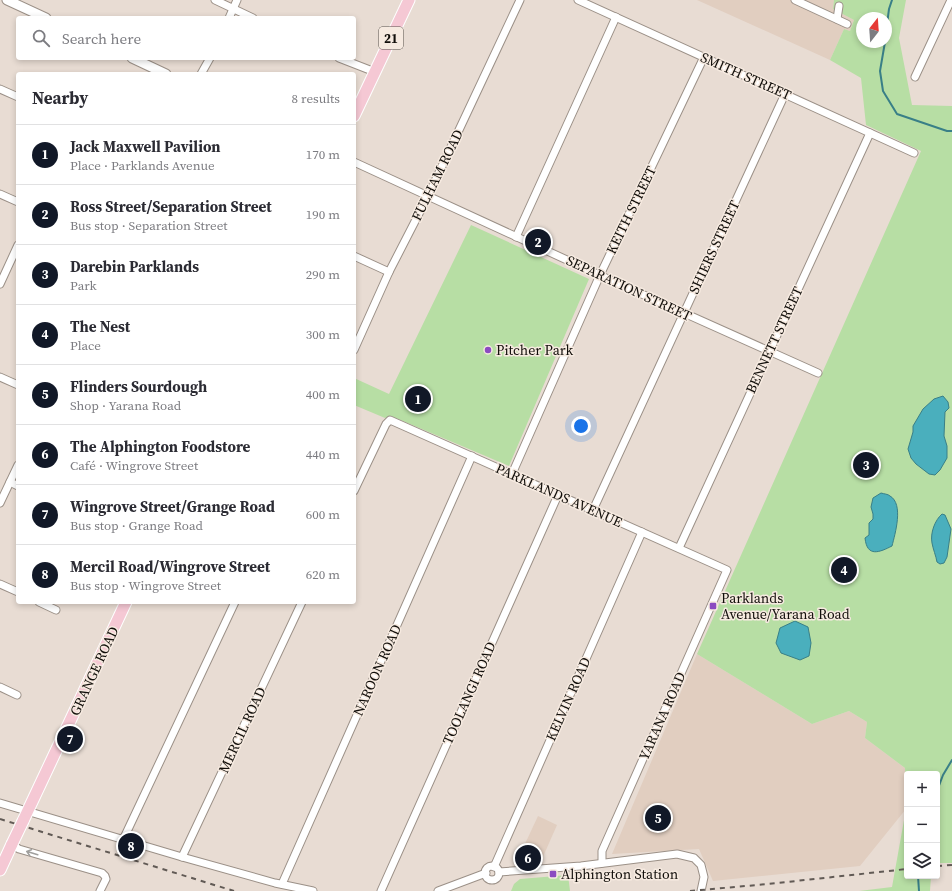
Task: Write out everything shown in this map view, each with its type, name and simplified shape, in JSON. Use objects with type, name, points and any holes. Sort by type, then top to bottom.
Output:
[{"type":"main road","name":"21","points":[[356,112],[409,0]]},
{"type":"main road","name":"GRANGE ROAD","points":[[0,870],[125,604]]},
{"type":"street","points":[[7,0],[42,16]]},
{"type":"street","points":[[215,0],[250,16]]},
{"type":"street","points":[[230,16],[237,0]]},
{"type":"street","name":"FULHAM ROAD","points":[[356,346],[389,272],[428,196],[520,0]]},
{"type":"street","name":"SMITH STREET","points":[[578,0],[914,153]]},
{"type":"street","points":[[794,0],[847,24]]},
{"type":"street","points":[[915,76],[951,0]]},
{"type":"street","points":[[837,19],[839,6]]},
{"type":"street","points":[[516,237],[616,17]]},
{"type":"street","name":"KEITH STREET","points":[[512,474],[600,275],[704,57]]},
{"type":"street","points":[[136,60],[162,72]]},
{"type":"street","points":[[202,72],[209,60]]},
{"type":"street","points":[[343,60],[374,75]]},
{"type":"street","points":[[0,89],[16,96]]},
{"type":"street","name":"SHIERS STREET","points":[[593,510],[785,94]]},
{"type":"street","name":"BENNETT STREET","points":[[678,548],[870,133]]},
{"type":"street","name":"SEPARATION STREET","points":[[356,163],[684,314],[818,373]]},
{"type":"street","points":[[0,194],[16,201]]},
{"type":"street","points":[[0,284],[16,249]]},
{"type":"street","points":[[356,257],[389,272]]},
{"type":"street","points":[[0,377],[16,384]]},
{"type":"street","name":"PARKLANDS AVENUE","points":[[356,488],[386,424],[390,420],[727,570]]},
{"type":"street","name":"NAROON ROAD","points":[[282,884],[472,456]]},
{"type":"street","points":[[0,503],[16,469]]},
{"type":"street","points":[[10,482],[16,485]]},
{"type":"street","name":"TOOLANGI ROAD","points":[[380,891],[558,495]]},
{"type":"street","name":"KELVIN ROAD","points":[[496,870],[642,532]]},
{"type":"street","name":"YARANA ROAD","points":[[602,863],[602,851],[727,570]]},
{"type":"street","points":[[0,584],[16,591]]},
{"type":"street","points":[[43,604],[56,610]]},
{"type":"street","points":[[123,840],[234,604]]},
{"type":"street","name":"MERCIL ROAD","points":[[182,857],[301,604]]},
{"type":"street","points":[[0,687],[17,695]]},
{"type":"street","points":[[0,804],[25,817],[123,840],[282,884],[313,891]]},
{"type":"street","points":[[12,845],[19,849],[100,872],[106,879],[100,891]]},
{"type":"street","points":[[438,891],[486,873],[488,868],[496,870],[581,866],[677,854],[696,860],[701,865],[704,877],[701,891]]},
{"type":"street","points":[[486,873],[487,877],[493,880],[497,878],[496,870]]},
{"type":"shaded area","points":[[697,0],[834,0],[833,9],[854,20],[850,31],[844,29],[830,60]]},
{"type":"shaded area","points":[[697,654],[812,724],[849,711],[867,722],[865,738],[905,768],[904,811],[860,866],[713,881],[699,849],[612,854]]},
{"type":"shaded area","points":[[538,816],[557,825],[542,859],[517,861]]},
{"type":"green space","points":[[834,0],[906,0],[899,38],[912,105],[952,106],[952,863],[940,863],[940,771],[905,771],[905,768],[865,738],[867,722],[849,711],[812,724],[697,654],[921,151],[866,125],[861,78],[830,60],[844,29],[850,31],[854,20],[833,9]]},
{"type":"green space","name":"Pitcher Park","points":[[471,225],[589,279],[509,466],[391,416],[385,418],[356,406],[356,379],[389,394]]},
{"type":"green space","points":[[904,820],[904,879],[931,879],[930,891],[859,891],[892,887]]},
{"type":"green space","points":[[568,875],[570,891],[511,891],[514,884],[520,879]]},
{"type":"water","points":[[943,396],[948,402],[949,408],[945,412],[944,436],[947,446],[947,458],[940,470],[935,475],[929,474],[916,464],[911,458],[908,449],[913,432],[913,426],[923,409],[934,399]]},
{"type":"water","points":[[881,493],[889,495],[894,500],[898,512],[892,546],[875,552],[868,549],[865,538],[869,535],[869,523],[873,519],[871,507],[873,498]]},
{"type":"water","points":[[942,514],[945,515],[951,529],[947,557],[944,563],[940,564],[937,562],[932,545],[932,535],[937,520]]},
{"type":"water","points":[[795,621],[808,627],[811,643],[809,656],[800,660],[781,653],[776,643],[780,628]]},
{"type":"waterway","points":[[889,12],[892,0]]},
{"type":"waterway","points":[[884,48],[880,71],[883,91],[897,114],[947,131],[952,131]]},
{"type":"waterway","points":[[940,783],[952,760]]},
{"type":"waterway","points":[[918,879],[919,891]]},
{"type":"railway","points":[[0,819],[234,891]]},
{"type":"railway","points":[[940,866],[952,865]]},
{"type":"railway","points":[[690,891],[904,869]]},
{"type":"place","name":"Ross Street/Separation Street","points":[[538,242]]},
{"type":"place","name":"Pitcher Park","points":[[488,350]]},
{"type":"place","name":"Jack Maxwell Pavilion","points":[[418,399]]},
{"type":"place","name":"Darebin Parklands","points":[[866,465]]},
{"type":"place","name":"The Nest","points":[[844,570]]},
{"type":"place","name":"Parklands Avenue/Yarana Road","points":[[713,606]]},
{"type":"place","name":"Wingrove Street/Grange Road","points":[[70,739]]},
{"type":"place","name":"Flinders Sourdough","points":[[658,818]]},
{"type":"place","name":"Mercil Road/Wingrove Street","points":[[131,846]]},
{"type":"place","name":"The Alphington Foodstore","points":[[528,858]]},
{"type":"place","name":"Alphington Station","points":[[553,874]]}]
